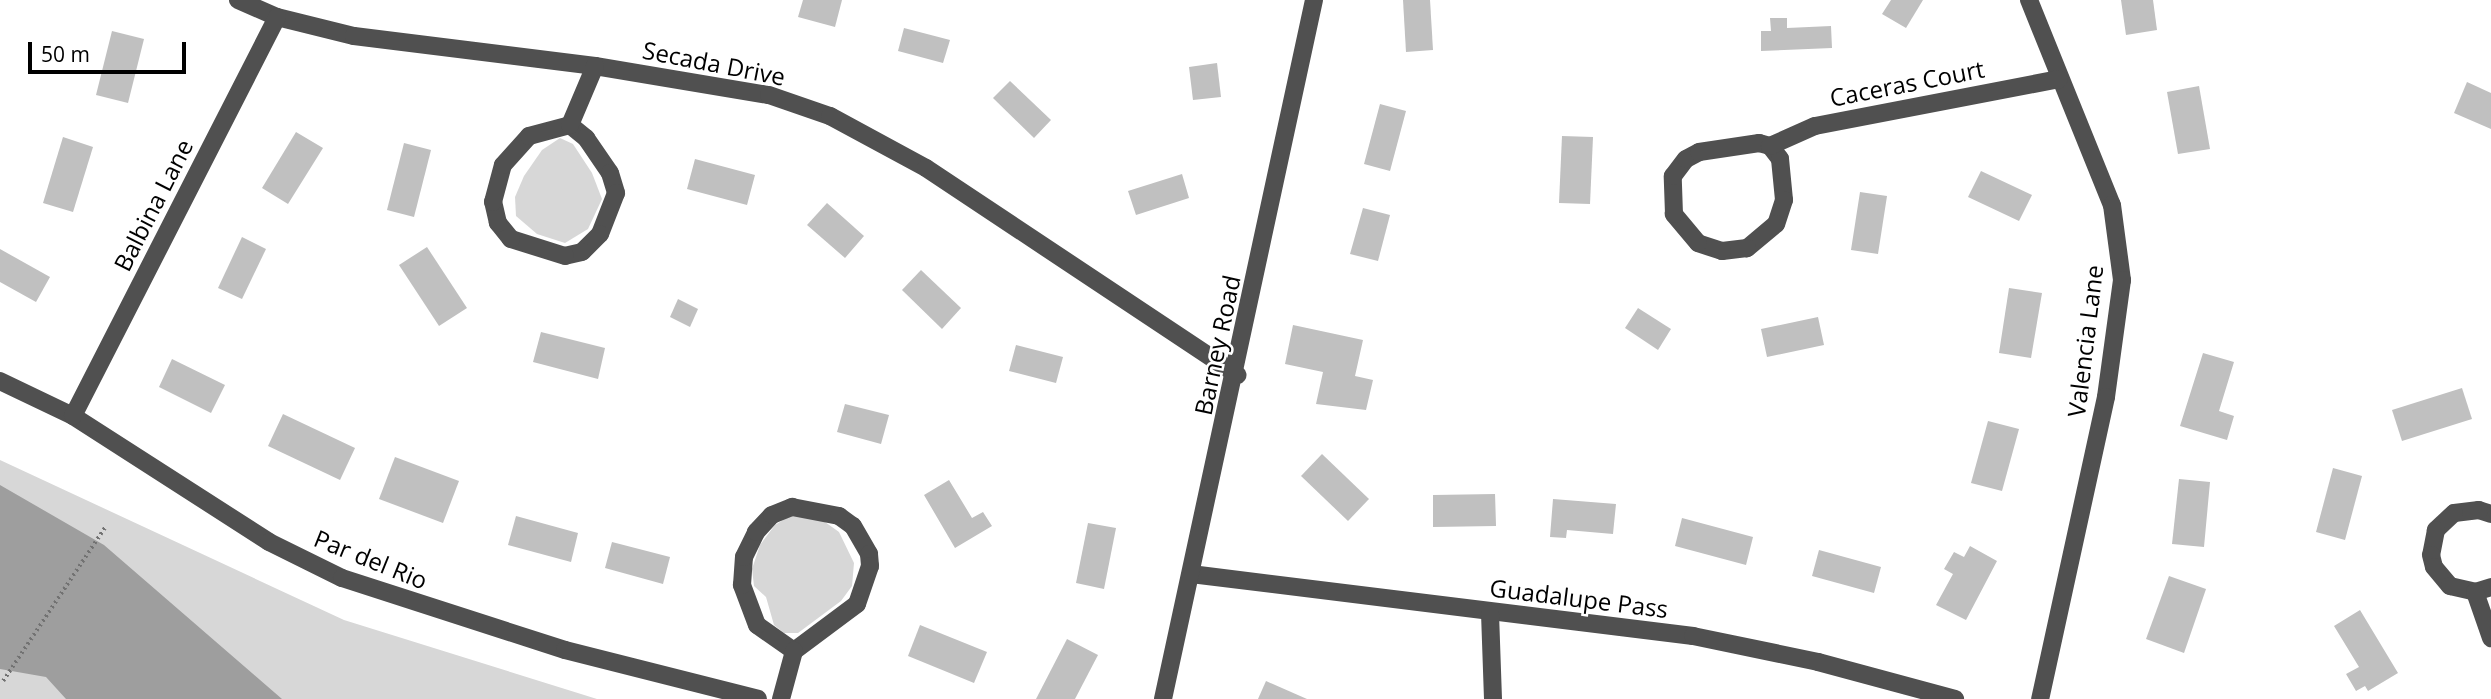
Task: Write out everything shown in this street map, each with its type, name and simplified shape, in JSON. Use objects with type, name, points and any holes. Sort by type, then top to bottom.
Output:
[{"type":"street","name":"Secada Drive","points":[[238,0],[277,17],[354,36],[595,65],[769,95],[842,122],[926,168],[1237,374]]},
{"type":"street","name":"Barney Road","points":[[1163,699],[1237,374],[1314,0]]},
{"type":"street","name":"Valencia Lane","points":[[2029,0],[2057,79],[2112,205],[2122,280],[2106,397],[2040,699]]},
{"type":"street","name":"Balbina Lane","points":[[73,416],[277,17]]},
{"type":"street","points":[[570,125],[595,65]]},
{"type":"street","name":"Caceras Court","points":[[1770,146],[1780,159],[1784,200],[1768,234],[1735,251],[1710,248],[1688,235],[1671,202],[1673,176],[1686,159],[1712,148],[1770,146],[1815,126],[2057,79]]},
{"type":"street","points":[[570,125],[586,138],[610,173],[616,193],[600,234],[582,252],[565,256],[511,239],[498,223],[493,202],[503,165],[529,136],[570,125]]},
{"type":"street","name":"Par del Rio","points":[[0,382],[73,416],[269,542],[342,578],[565,650],[758,699]]},
{"type":"street","points":[[780,699],[794,652],[857,604],[870,566],[869,554],[853,526],[839,516],[792,507],[772,515],[756,532],[744,557],[742,586],[757,625],[794,652]]},
{"type":"street","points":[[2491,514],[2479,509],[2454,513],[2436,530],[2431,555],[2441,578],[2450,586],[2483,590],[2491,638]]},
{"type":"street","name":"Guadalupe Pass","points":[[1192,573],[1693,636],[1818,662],[1955,699]]},
{"type":"street","points":[[1490,612],[1493,699]]},
{"type":"path","points":[[3,681],[106,526]]},
{"type":"shaded area","points":[[560,138],[573,144],[592,173],[602,199],[588,229],[565,243],[537,234],[516,216],[515,197],[524,176],[542,150]]},
{"type":"shaded area","points":[[0,460],[344,620],[597,699],[0,699]]},
{"type":"shaded area","points":[[0,485],[104,545],[282,699],[66,699],[46,677],[0,669]]},
{"type":"shaded area","points":[[793,514],[818,517],[839,532],[854,563],[852,586],[841,601],[798,633],[784,633],[774,625],[766,597],[754,586],[752,569],[760,545],[775,525]]},
{"type":"building","points":[[803,0],[842,0],[835,27],[798,17]]},
{"type":"building","points":[[1403,0],[1430,0],[1433,50],[1406,52]]},
{"type":"building","points":[[1891,0],[1923,0],[1906,28],[1882,14]]},
{"type":"building","points":[[2121,0],[2153,0],[2157,30],[2126,35]]},
{"type":"building","points":[[1770,18],[1787,18],[1787,28],[1831,26],[1832,48],[1761,51],[1761,31],[1771,31]]},
{"type":"building","points":[[904,28],[950,40],[943,63],[898,51]]},
{"type":"building","points":[[112,31],[144,39],[128,103],[96,95]]},
{"type":"building","points":[[1217,63],[1221,97],[1193,100],[1189,67]]},
{"type":"building","points":[[1010,81],[1051,120],[1034,138],[993,98]]},
{"type":"building","points":[[2467,82],[2491,93],[2491,129],[2454,113]]},
{"type":"building","points":[[2199,86],[2210,149],[2178,154],[2167,92]]},
{"type":"building","points":[[1380,104],[1406,111],[1390,171],[1364,164]]},
{"type":"building","points":[[296,132],[323,148],[288,204],[262,188]]},
{"type":"building","points":[[1562,136],[1593,137],[1590,204],[1559,203]]},
{"type":"building","points":[[63,137],[93,147],[73,212],[43,203]]},
{"type":"building","points":[[404,143],[431,150],[414,217],[387,210]]},
{"type":"building","points":[[695,159],[755,175],[747,205],[687,189]]},
{"type":"building","points":[[1981,171],[2032,195],[2019,221],[1968,197]]},
{"type":"building","points":[[1182,174],[1189,198],[1136,215],[1128,191]]},
{"type":"building","points":[[1860,192],[1887,196],[1878,254],[1851,250]]},
{"type":"building","points":[[827,203],[864,236],[845,258],[807,225]]},
{"type":"building","points":[[1363,208],[1390,215],[1378,261],[1350,254]]},
{"type":"building","points":[[242,237],[266,249],[242,299],[218,288]]},
{"type":"building","points":[[427,247],[467,308],[439,326],[399,265]]},
{"type":"building","points":[[0,249],[50,277],[36,302],[0,282]]},
{"type":"building","points":[[921,270],[961,308],[942,329],[902,290]]},
{"type":"building","points":[[2009,288],[2042,293],[2031,358],[1999,353]]},
{"type":"building","points":[[678,299],[698,309],[690,327],[670,317]]},
{"type":"building","points":[[1638,308],[1671,329],[1658,350],[1625,328]]},
{"type":"building","points":[[1818,317],[1824,345],[1767,357],[1761,329]]},
{"type":"building","points":[[1293,325],[1363,340],[1355,376],[1373,380],[1366,410],[1316,404],[1323,372],[1285,364]]},
{"type":"building","points":[[541,332],[605,348],[598,379],[533,362]]},
{"type":"building","points":[[1016,345],[1063,357],[1056,383],[1009,371]]},
{"type":"building","points":[[2203,353],[2234,362],[2219,411],[2234,416],[2227,440],[2180,426]]},
{"type":"building","points":[[172,359],[225,385],[211,413],[159,387]]},
{"type":"building","points":[[2462,388],[2472,419],[2402,441],[2392,410]]},
{"type":"building","points":[[845,404],[889,415],[881,444],[837,432]]},
{"type":"building","points":[[283,414],[355,448],[340,480],[268,446]]},
{"type":"building","points":[[1988,421],[2019,429],[2002,491],[1971,483]]},
{"type":"building","points":[[1322,454],[1369,499],[1348,521],[1301,476]]},
{"type":"building","points":[[395,457],[459,481],[443,523],[379,499]]},
{"type":"building","points":[[2333,468],[2362,476],[2345,540],[2316,532]]},
{"type":"building","points":[[2179,479],[2210,482],[2204,547],[2172,544]]},
{"type":"building","points":[[949,480],[972,518],[983,512],[992,526],[955,548],[924,495]]},
{"type":"building","points":[[1495,494],[1496,526],[1433,527],[1433,495]]},
{"type":"building","points":[[1553,499],[1616,504],[1613,534],[1567,530],[1566,538],[1550,537]]},
{"type":"building","points":[[516,516],[578,533],[571,562],[508,545]]},
{"type":"building","points":[[1682,518],[1753,537],[1746,565],[1675,546]]},
{"type":"building","points":[[1088,523],[1116,528],[1104,589],[1076,583]]},
{"type":"building","points":[[612,542],[670,557],[663,584],[605,568]]},
{"type":"building","points":[[1970,546],[1997,561],[1966,620],[1936,605],[1953,574],[1944,569],[1954,552],[1964,557]]},
{"type":"building","points":[[1819,550],[1881,567],[1874,593],[1812,576]]},
{"type":"building","points":[[2169,576],[2206,589],[2184,653],[2146,639]]},
{"type":"building","points":[[2360,610],[2398,673],[2368,691],[2365,686],[2356,691],[2346,674],[2359,667],[2334,626]]},
{"type":"building","points":[[920,625],[987,652],[974,683],[908,656]]},
{"type":"building","points":[[1067,639],[1098,655],[1075,699],[1036,699]]},
{"type":"building","points":[[1266,681],[1307,699],[1258,699]]}]
